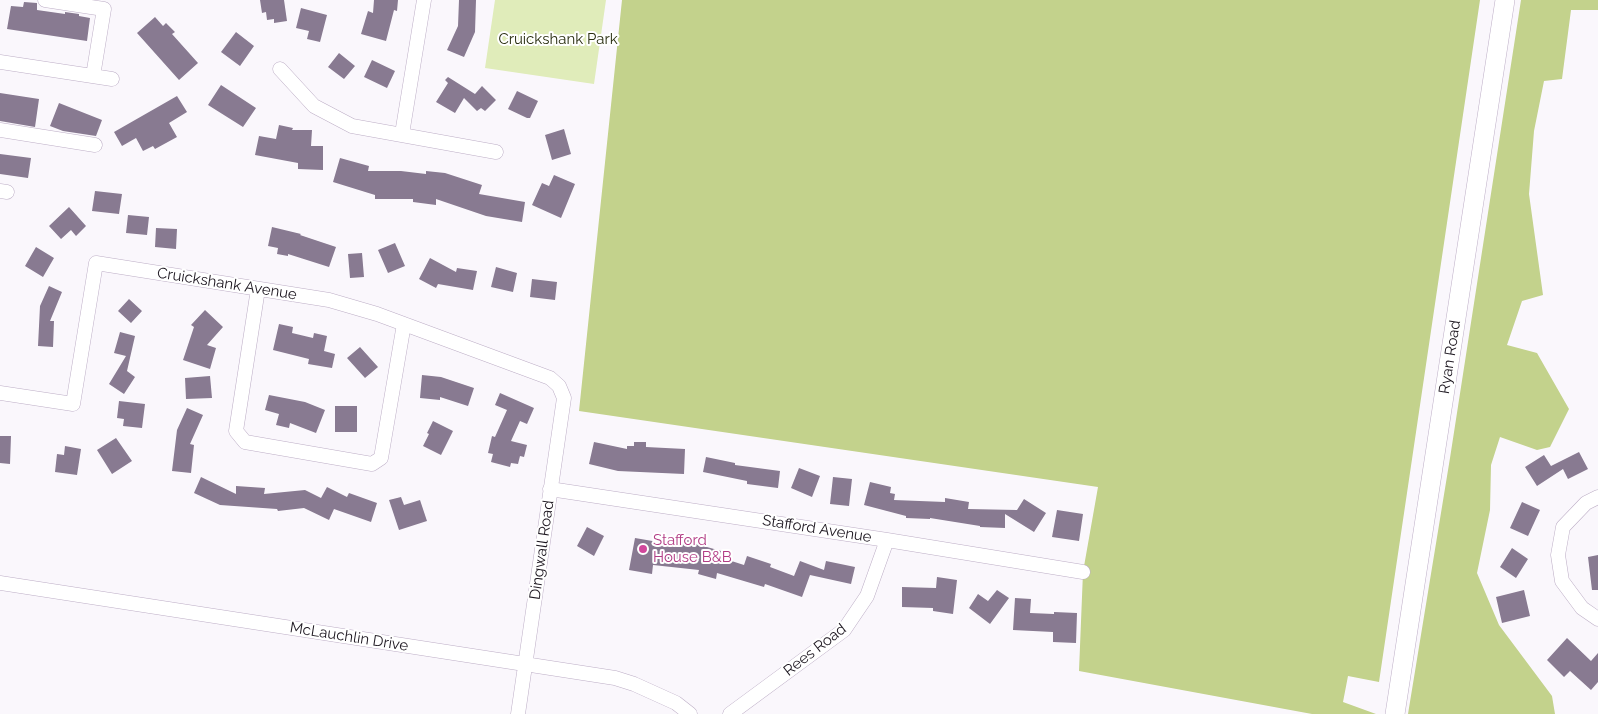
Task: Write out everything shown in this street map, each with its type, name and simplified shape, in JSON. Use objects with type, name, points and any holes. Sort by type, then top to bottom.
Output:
[{"type":"main road","name":"Ryan Road","points":[[1395,714],[1505,0]]},
{"type":"street","points":[[45,0],[104,9],[93,76]]},
{"type":"street","points":[[402,134],[424,0]]},
{"type":"street","points":[[0,62],[112,79]]},
{"type":"street","points":[[280,69],[314,106],[352,126],[496,152]]},
{"type":"street","points":[[0,130],[95,145]]},
{"type":"street","name":"Cruickshank Avenue","points":[[0,393],[73,404],[96,263],[329,300],[377,314],[550,378],[559,386]]},
{"type":"street","points":[[258,289],[236,431],[245,442],[372,464],[381,458],[404,324]]},
{"type":"street","name":"Dingwall Road","points":[[518,714],[564,398],[559,386]]},
{"type":"street","name":"Stafford Avenue","points":[[550,489],[1083,572]]},
{"type":"street","points":[[1598,497],[1586,503],[1564,527],[1558,555],[1562,581],[1582,608],[1598,619]]},
{"type":"street","name":"Rees Road","points":[[730,714],[844,630],[867,596],[887,540]]},
{"type":"street","name":"McLauchlin Drive","points":[[0,583],[615,678],[634,684],[676,703],[690,714]]},
{"type":"green space","name":"Cruickshank Park","points":[[495,0],[606,0],[594,84],[485,68]]},
{"type":"green space","points":[[622,0],[1480,0],[1379,682],[1348,676],[1343,702],[1376,714],[1312,714],[1079,671],[1083,572],[1098,487],[579,411]]},
{"type":"green space","points":[[1521,0],[1598,0],[1598,10],[1571,10],[1562,79],[1544,81],[1534,131],[1529,194],[1543,295],[1522,301],[1507,345],[1537,353],[1569,409],[1550,447],[1537,450],[1500,437],[1491,465],[1490,510],[1477,573],[1499,625],[1552,696],[1555,714],[1408,714],[1450,458]]},
{"type":"building","points":[[260,0],[284,0],[287,21],[274,23],[274,19],[267,20],[266,12],[262,13]]},
{"type":"building","points":[[374,0],[398,0],[397,11],[394,10],[386,41],[361,34],[368,11],[373,13]]},
{"type":"building","points":[[459,0],[476,0],[475,32],[464,57],[447,50],[458,26]]},
{"type":"building","points":[[24,2],[37,3],[37,10],[79,14],[79,16],[90,18],[87,41],[7,29],[11,6],[23,7]]},
{"type":"building","points":[[301,8],[327,15],[320,42],[307,39],[309,31],[296,28]]},
{"type":"building","points":[[155,17],[163,26],[166,23],[175,32],[172,34],[198,63],[179,80],[137,33]]},
{"type":"building","points":[[236,32],[254,46],[240,66],[221,52]]},
{"type":"building","points":[[339,53],[355,66],[344,79],[328,67]]},
{"type":"building","points":[[372,60],[395,71],[387,88],[364,77]]},
{"type":"building","points":[[448,77],[475,94],[482,86],[496,100],[485,111],[481,108],[477,111],[464,98],[455,113],[436,102],[448,83],[445,80]]},
{"type":"building","points":[[221,85],[256,108],[243,127],[208,105]]},
{"type":"building","points":[[517,91],[538,101],[530,118],[508,109]]},
{"type":"building","points":[[0,93],[39,99],[35,127],[0,121]]},
{"type":"building","points":[[177,96],[187,112],[169,123],[177,137],[155,149],[153,146],[143,151],[136,138],[122,146],[114,132]]},
{"type":"building","points":[[59,103],[102,120],[96,136],[63,131],[50,126]]},
{"type":"building","points":[[279,125],[293,128],[292,130],[312,130],[311,146],[323,146],[323,170],[298,169],[298,163],[255,155],[259,136],[276,139]]},
{"type":"building","points":[[564,129],[571,154],[552,160],[545,135]]},
{"type":"building","points":[[0,154],[31,158],[28,178],[0,174]]},
{"type":"building","points":[[340,158],[369,166],[368,171],[401,171],[426,174],[426,171],[445,173],[482,185],[479,194],[525,202],[522,222],[486,216],[436,199],[436,205],[413,202],[413,199],[375,199],[375,195],[333,182]]},
{"type":"building","points":[[554,175],[575,184],[561,218],[532,205],[542,183],[549,186]]},
{"type":"building","points":[[95,191],[122,194],[119,214],[92,211]]},
{"type":"building","points":[[69,207],[86,226],[76,236],[71,230],[61,239],[49,226]]},
{"type":"building","points":[[128,215],[149,217],[147,235],[126,233]]},
{"type":"building","points":[[272,227],[301,234],[336,247],[329,267],[288,254],[288,256],[277,254],[278,248],[268,246]]},
{"type":"building","points":[[156,228],[177,229],[176,249],[155,247]]},
{"type":"building","points":[[395,243],[405,266],[388,273],[378,250]]},
{"type":"building","points":[[36,247],[54,258],[43,277],[25,266]]},
{"type":"building","points":[[362,253],[364,277],[350,278],[348,254]]},
{"type":"building","points":[[430,258],[456,272],[457,268],[477,271],[473,290],[438,284],[436,288],[419,279]]},
{"type":"building","points":[[496,267],[517,273],[513,292],[491,287]]},
{"type":"building","points":[[532,279],[557,282],[555,300],[530,297]]},
{"type":"building","points":[[49,286],[62,292],[50,321],[54,321],[53,347],[38,346],[40,306]]},
{"type":"building","points":[[129,299],[142,311],[131,323],[118,311]]},
{"type":"building","points":[[205,310],[223,327],[207,345],[216,348],[210,369],[183,360],[194,327],[191,325]]},
{"type":"building","points":[[279,324],[293,327],[292,333],[313,338],[314,333],[327,336],[324,351],[335,354],[332,368],[308,364],[309,359],[273,350]]},
{"type":"building","points":[[120,332],[135,336],[127,371],[135,377],[124,394],[109,384],[126,356],[114,353]]},
{"type":"building","points":[[360,347],[378,367],[365,378],[347,358]]},
{"type":"building","points":[[422,375],[441,377],[474,388],[468,406],[440,397],[440,400],[420,398]]},
{"type":"building","points":[[210,376],[212,398],[186,399],[185,378]]},
{"type":"building","points":[[500,393],[534,408],[527,424],[520,421],[511,441],[527,445],[524,457],[520,456],[518,464],[511,463],[510,467],[491,462],[493,454],[488,453],[492,436],[495,437],[507,410],[495,405]]},
{"type":"building","points":[[269,395],[305,402],[325,410],[316,433],[290,423],[289,428],[276,425],[279,414],[265,410]]},
{"type":"building","points":[[119,401],[145,404],[142,428],[123,426],[124,419],[117,418]]},
{"type":"building","points":[[335,406],[357,406],[357,432],[335,432]]},
{"type":"building","points":[[187,408],[203,415],[190,444],[194,445],[191,473],[172,471],[177,430]]},
{"type":"building","points":[[433,421],[453,431],[441,455],[423,446]]},
{"type":"building","points":[[0,436],[11,436],[10,464],[0,463]]},
{"type":"building","points":[[116,438],[132,461],[112,474],[97,450]]},
{"type":"building","points":[[594,442],[627,449],[627,446],[634,446],[634,442],[646,442],[646,447],[685,449],[684,474],[618,471],[589,464]]},
{"type":"building","points":[[65,446],[81,449],[77,475],[55,472],[57,454],[64,455]]},
{"type":"building","points":[[1579,452],[1588,469],[1568,479],[1563,469],[1537,486],[1525,467],[1544,455],[1551,466]]},
{"type":"building","points":[[706,457],[735,463],[735,465],[780,471],[778,488],[747,484],[747,481],[703,472]]},
{"type":"building","points":[[799,468],[820,476],[812,497],[791,488]]},
{"type":"building","points":[[201,477],[236,494],[236,486],[265,488],[264,494],[305,490],[321,498],[327,487],[347,497],[349,493],[377,503],[371,522],[334,509],[329,520],[304,508],[278,511],[277,509],[220,505],[194,493]]},
{"type":"building","points":[[833,477],[852,479],[849,506],[830,504]]},
{"type":"building","points":[[870,482],[891,487],[890,493],[895,494],[894,500],[945,502],[945,498],[969,502],[968,509],[1017,510],[1024,499],[1046,513],[1034,532],[1005,514],[1005,528],[980,527],[930,518],[906,518],[906,516],[864,505]]},
{"type":"building","points":[[401,497],[404,505],[420,500],[427,521],[399,530],[389,500]]},
{"type":"building","points":[[1522,502],[1540,510],[1528,536],[1510,528]]},
{"type":"building","points":[[1057,510],[1083,514],[1079,541],[1052,537]]},
{"type":"building","points":[[587,527],[604,536],[594,556],[577,546]]},
{"type":"building","points":[[635,538],[680,544],[681,538],[693,540],[693,543],[721,551],[719,557],[744,565],[747,556],[771,564],[770,567],[794,576],[800,561],[824,570],[826,561],[855,567],[851,584],[810,575],[802,597],[765,584],[764,587],[717,573],[716,579],[698,574],[699,570],[653,565],[652,574],[629,570]]},
{"type":"building","points":[[1512,548],[1528,559],[1516,578],[1500,567]]},
{"type":"building","points":[[1598,555],[1598,590],[1592,590],[1588,557]]},
{"type":"building","points":[[937,577],[957,580],[953,614],[933,611],[933,608],[902,607],[902,587],[936,588]]},
{"type":"building","points":[[997,590],[1009,598],[990,624],[969,608],[978,594],[988,601]]},
{"type":"building","points":[[1524,590],[1530,616],[1502,623],[1496,597]]},
{"type":"building","points":[[1015,598],[1031,599],[1030,613],[1077,613],[1076,643],[1053,642],[1053,632],[1013,630]]},
{"type":"building","points":[[1567,638],[1591,661],[1598,653],[1598,682],[1591,690],[1570,671],[1564,677],[1547,660]]},
{"type":"place","name":"Stafford House B&B","points":[[643,549]]}]
